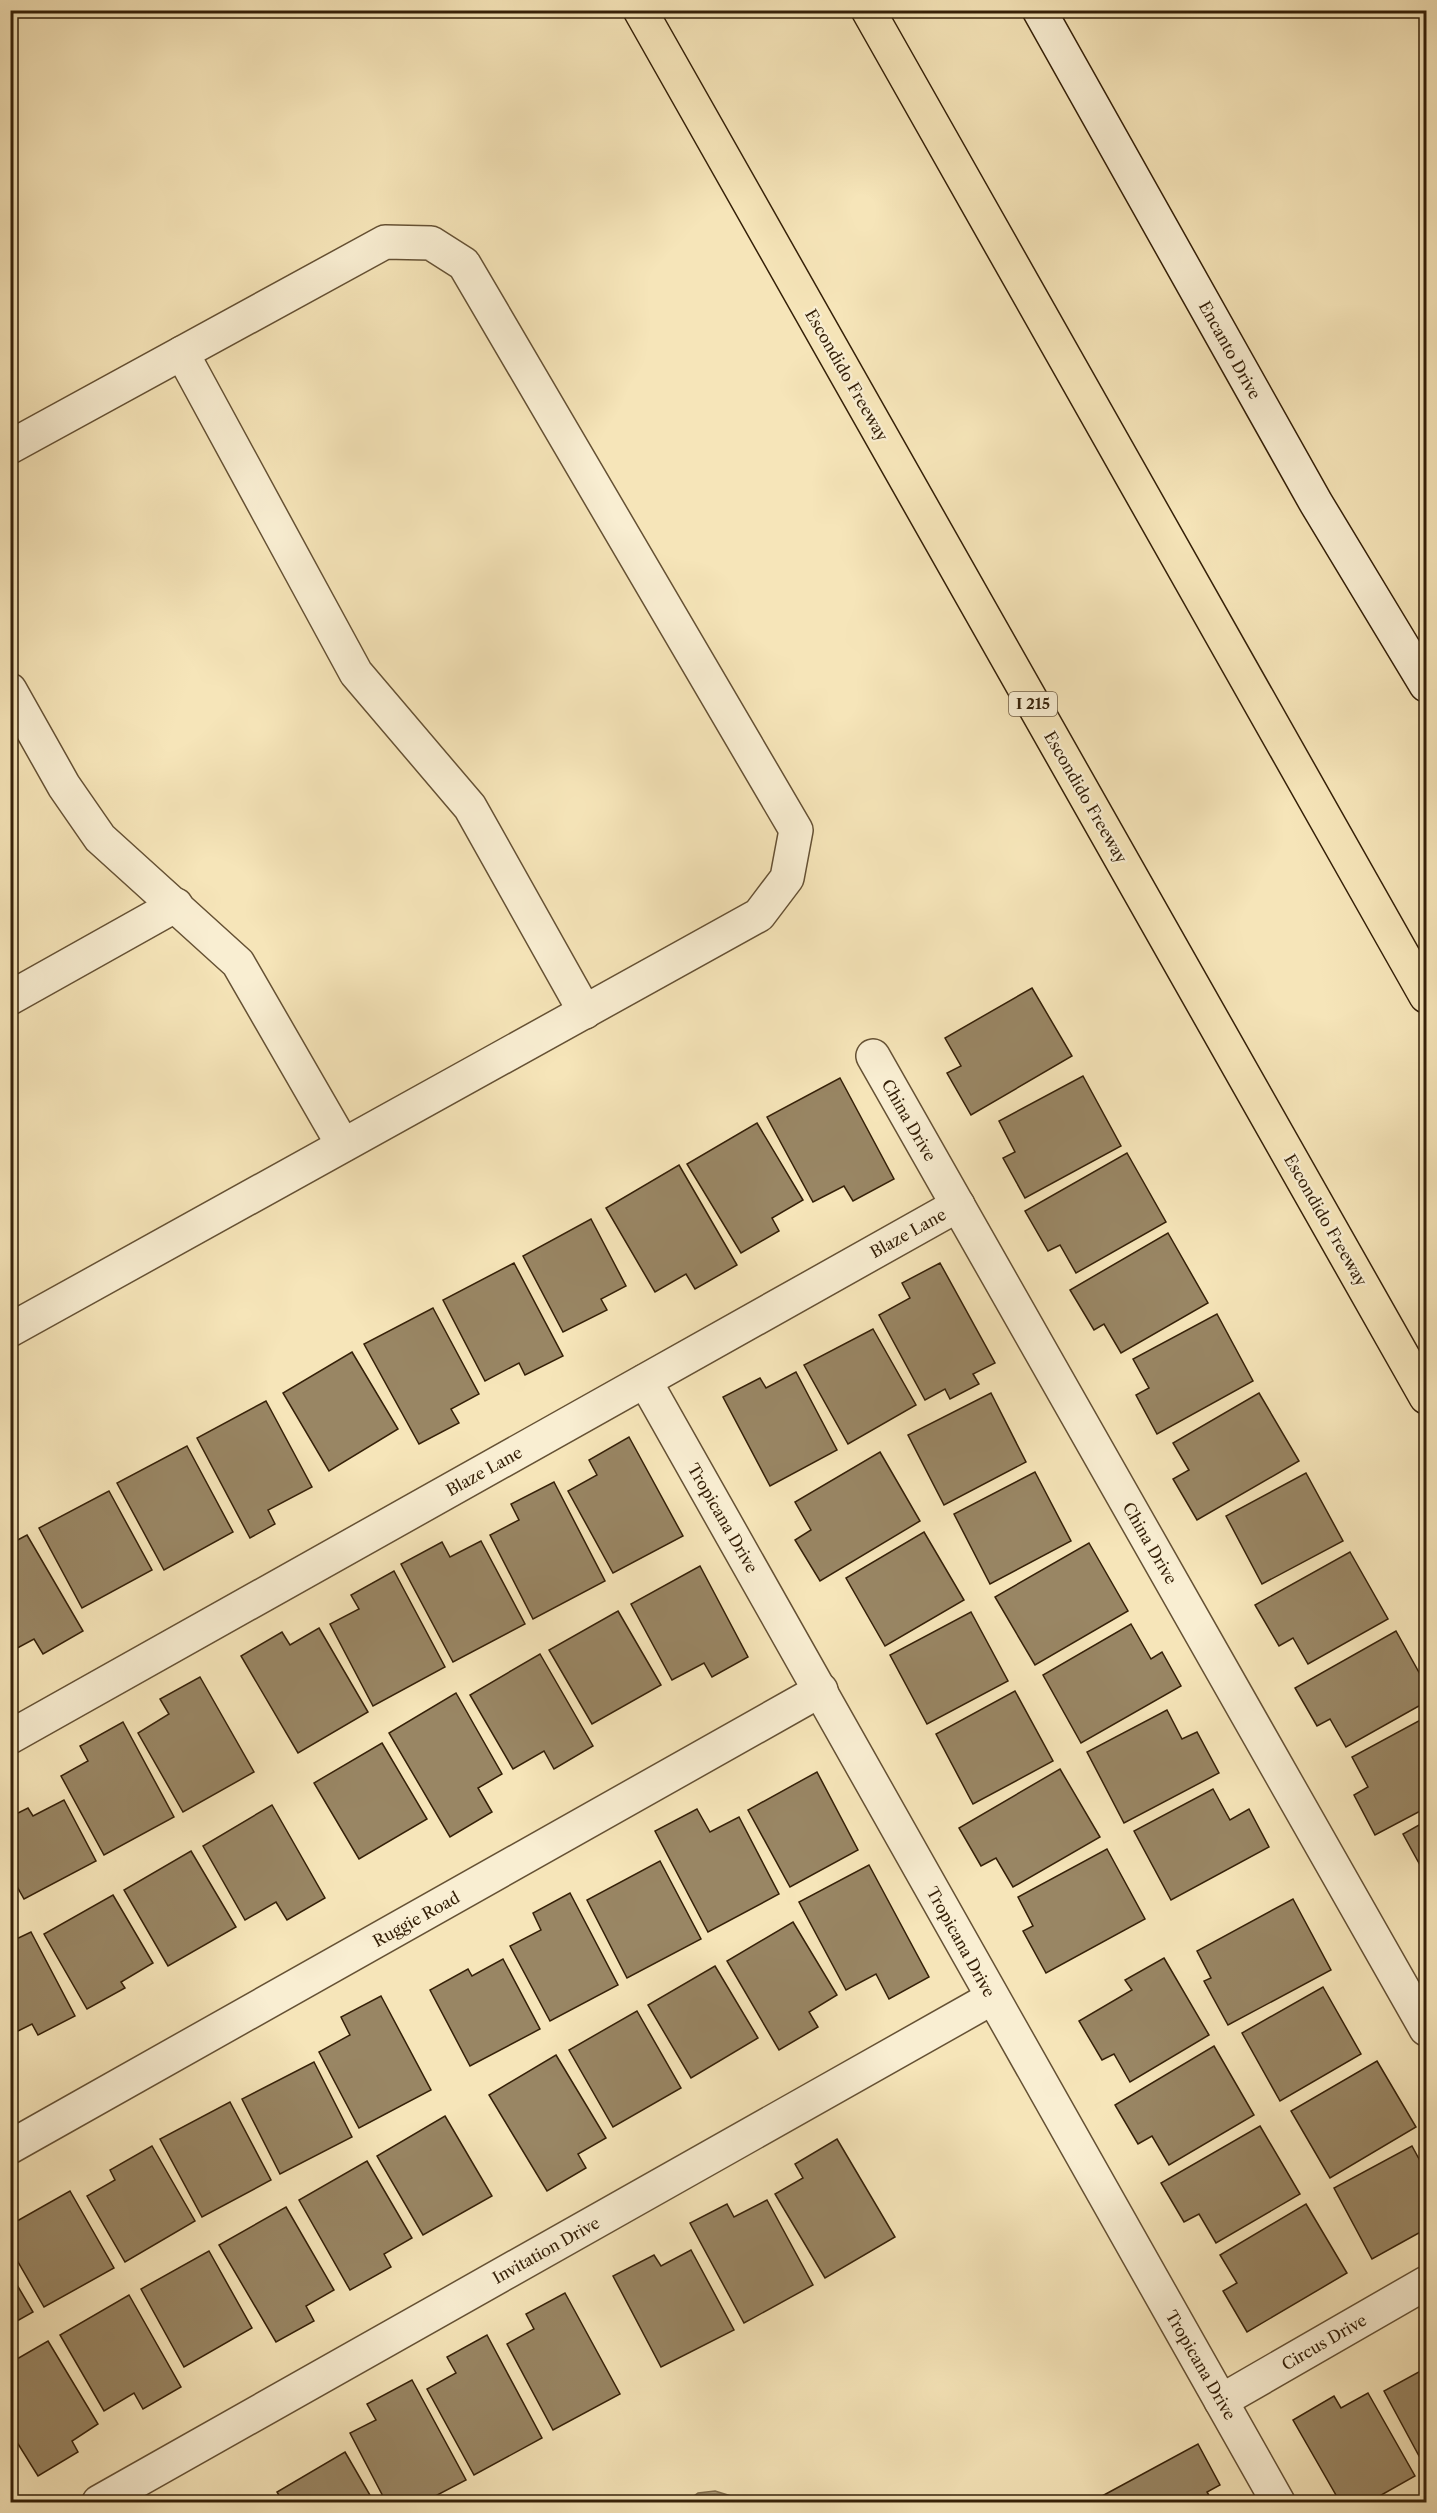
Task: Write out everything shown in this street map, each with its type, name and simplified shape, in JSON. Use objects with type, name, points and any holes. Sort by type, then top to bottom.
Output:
[{"type":"highway","name":"Escondido Freeway","points":[[640,10],[1426,1397]]},
{"type":"highway","points":[[868,10],[1426,996]]},
{"type":"street","name":"Encanto Drive","points":[[1039,10],[1316,502],[1426,685]]},
{"type":"street","points":[[10,447],[385,242],[431,243],[464,264],[796,830],[787,878],[759,915],[10,1330]]},
{"type":"street","points":[[182,353],[356,673],[470,807],[585,1012]]},
{"type":"street","points":[[10,690],[64,786],[100,838],[238,963],[344,1145]]},
{"type":"street","points":[[10,998],[176,905]]},
{"type":"street","name":"China Drive","points":[[873,1056],[1426,2029]]},
{"type":"street","name":"Blaze Lane","points":[[10,1737],[958,1205]]},
{"type":"street","name":"Tropicana Drive","points":[[645,1381],[1278,2502]]},
{"type":"street","name":"Ruggie Road","points":[[10,2147],[821,1690]]},
{"type":"street","name":"Invitation Drive","points":[[99,2502],[992,1998]]},
{"type":"street","name":"Circus Drive","points":[[1221,2401],[1426,2283]]},
{"type":"shaded area","points":[[715,2491],[734,2497],[737,2502],[686,2502],[698,2493]]},
{"type":"building","points":[[1032,988],[1072,1056],[971,1115],[947,1073],[961,1066],[945,1038]]},
{"type":"building","points":[[1083,1076],[1121,1146],[1025,1198],[1003,1158],[1015,1152],[999,1121]]},
{"type":"building","points":[[840,1078],[894,1179],[853,1201],[844,1186],[813,1202],[767,1117]]},
{"type":"building","points":[[757,1123],[803,1200],[772,1218],[779,1231],[741,1253],[687,1164]]},
{"type":"building","points":[[1127,1153],[1166,1222],[1076,1273],[1060,1245],[1048,1251],[1025,1211]]},
{"type":"building","points":[[679,1165],[737,1265],[695,1289],[686,1274],[655,1292],[606,1208]]},
{"type":"building","points":[[591,1219],[626,1286],[601,1299],[607,1310],[563,1332],[523,1256]]},
{"type":"building","points":[[1168,1233],[1208,1303],[1121,1353],[1104,1324],[1094,1330],[1070,1290]]},
{"type":"building","points":[[514,1263],[563,1356],[525,1375],[519,1363],[485,1381],[443,1300]]},
{"type":"building","points":[[940,1263],[995,1363],[973,1374],[979,1384],[950,1399],[945,1389],[925,1400],[879,1315],[910,1298],[902,1283]]},
{"type":"building","points":[[433,1308],[479,1394],[451,1409],[459,1423],[419,1444],[364,1344]]},
{"type":"building","points":[[1217,1314],[1253,1381],[1157,1434],[1136,1395],[1149,1388],[1133,1359]]},
{"type":"building","points":[[873,1329],[916,1405],[848,1444],[804,1365]]},
{"type":"building","points":[[352,1352],[398,1429],[329,1471],[283,1393]]},
{"type":"building","points":[[796,1372],[837,1450],[770,1486],[723,1397],[760,1378],[766,1388]]},
{"type":"building","points":[[991,1393],[1026,1462],[944,1505],[908,1435]]},
{"type":"building","points":[[1259,1393],[1299,1461],[1197,1520],[1173,1479],[1189,1470],[1173,1443]]},
{"type":"building","points":[[266,1401],[312,1487],[268,1510],[275,1524],[250,1538],[197,1438]]},
{"type":"building","points":[[629,1437],[683,1536],[613,1573],[568,1491],[597,1475],[589,1460]]},
{"type":"building","points":[[187,1446],[233,1532],[164,1570],[117,1483]]},
{"type":"building","points":[[880,1452],[920,1521],[820,1581],[795,1540],[811,1530],[795,1502]]},
{"type":"building","points":[[1035,1472],[1071,1541],[990,1584],[954,1514]]},
{"type":"building","points":[[1306,1473],[1343,1541],[1262,1584],[1226,1516]]},
{"type":"building","points":[[554,1482],[605,1581],[533,1619],[490,1535],[519,1520],[511,1504]]},
{"type":"building","points":[[109,1491],[152,1570],[82,1608],[39,1528]]},
{"type":"building","points":[[924,1532],[964,1600],[885,1646],[846,1578]]},
{"type":"building","points":[[27,1535],[83,1631],[43,1654],[34,1639],[10,1652],[10,1544]]},
{"type":"building","points":[[481,1541],[525,1624],[453,1662],[401,1564],[442,1542],[450,1557]]},
{"type":"building","points":[[1089,1543],[1128,1611],[1035,1665],[995,1597]]},
{"type":"building","points":[[1350,1552],[1388,1619],[1308,1664],[1293,1638],[1279,1646],[1255,1605]]},
{"type":"building","points":[[700,1566],[748,1657],[712,1677],[704,1663],[672,1680],[631,1604]]},
{"type":"building","points":[[394,1571],[445,1667],[373,1706],[330,1624],[359,1609],[351,1595]]},
{"type":"building","points":[[618,1611],[661,1685],[592,1724],[549,1650]]},
{"type":"building","points":[[971,1612],[1008,1681],[927,1724],[890,1655]]},
{"type":"building","points":[[1131,1624],[1151,1659],[1162,1652],[1181,1686],[1081,1743],[1043,1675]]},
{"type":"building","points":[[319,1628],[368,1712],[298,1753],[241,1656],[282,1632],[290,1645]]},
{"type":"building","points":[[1396,1631],[1426,1685],[1426,1702],[1346,1747],[1330,1719],[1317,1726],[1295,1688]]},
{"type":"building","points":[[540,1654],[593,1746],[554,1769],[544,1751],[513,1769],[470,1695]]},
{"type":"building","points":[[200,1677],[254,1772],[183,1812],[138,1733],[169,1714],[160,1699]]},
{"type":"building","points":[[1015,1691],[1053,1761],[973,1804],[936,1734]]},
{"type":"building","points":[[456,1693],[502,1774],[478,1788],[492,1812],[450,1837],[389,1733]]},
{"type":"building","points":[[1167,1710],[1182,1739],[1197,1732],[1219,1773],[1124,1823],[1087,1752]]},
{"type":"building","points":[[1426,1717],[1426,1808],[1375,1835],[1354,1795],[1368,1787],[1352,1757]]},
{"type":"building","points":[[123,1722],[174,1817],[104,1855],[61,1776],[88,1761],[80,1746]]},
{"type":"building","points":[[382,1743],[427,1819],[359,1859],[314,1783]]},
{"type":"building","points":[[1060,1769],[1100,1837],[1013,1887],[996,1858],[981,1866],[959,1828]]},
{"type":"building","points":[[817,1772],[858,1850],[790,1887],[748,1810]]},
{"type":"building","points":[[1213,1789],[1230,1820],[1249,1809],[1269,1847],[1171,1900],[1134,1831]]},
{"type":"building","points":[[64,1800],[96,1861],[24,1899],[10,1874],[10,1817],[28,1808],[33,1816]]},
{"type":"building","points":[[272,1805],[325,1898],[287,1920],[276,1902],[245,1920],[203,1846]]},
{"type":"building","points":[[697,1809],[710,1832],[739,1817],[779,1894],[708,1932],[655,1831]]},
{"type":"building","points":[[1426,1821],[1426,1876],[1403,1834]]},
{"type":"building","points":[[1107,1849],[1145,1919],[1046,1973],[1023,1931],[1033,1926],[1018,1897]]},
{"type":"building","points":[[191,1851],[236,1927],[168,1966],[124,1890]]},
{"type":"building","points":[[660,1861],[701,1939],[627,1978],[587,1900]]},
{"type":"building","points":[[869,1865],[929,1977],[889,1999],[876,1974],[846,1990],[799,1902]]},
{"type":"building","points":[[570,1893],[618,1985],[550,2021],[510,1946],[541,1930],[533,1913]]},
{"type":"building","points":[[113,1895],[153,1963],[121,1982],[125,1988],[87,2009],[44,1934]]},
{"type":"building","points":[[1293,1899],[1331,1970],[1228,2025],[1204,1981],[1211,1978],[1197,1951]]},
{"type":"building","points":[[793,1922],[837,1995],[809,2012],[818,2027],[779,2050],[727,1961]]},
{"type":"building","points":[[31,1932],[75,2016],[38,2035],[32,2024],[10,2035],[10,1942]]},
{"type":"building","points":[[1164,1958],[1209,2035],[1130,2082],[1114,2054],[1102,2060],[1079,2021],[1132,1990],[1125,1980]]},
{"type":"building","points":[[503,1959],[540,2029],[470,2066],[430,1990],[468,1969],[472,1976]]},
{"type":"building","points":[[715,1966],[758,2038],[691,2078],[648,2005]]},
{"type":"building","points":[[1323,1987],[1361,2054],[1280,2101],[1242,2033]]},
{"type":"building","points":[[381,1996],[431,2090],[359,2128],[319,2052],[350,2035],[341,2017]]},
{"type":"building","points":[[637,2011],[681,2088],[613,2127],[569,2050]]},
{"type":"building","points":[[1214,2046],[1254,2115],[1169,2165],[1152,2136],[1138,2144],[1115,2105]]},
{"type":"building","points":[[556,2055],[606,2138],[578,2154],[586,2168],[547,2191],[489,2095]]},
{"type":"building","points":[[1377,2061],[1416,2127],[1330,2178],[1291,2111]]},
{"type":"building","points":[[314,2062],[352,2137],[280,2174],[242,2099]]},
{"type":"building","points":[[230,2102],[271,2180],[202,2217],[160,2139]]},
{"type":"building","points":[[445,2116],[492,2196],[423,2235],[377,2156]]},
{"type":"building","points":[[1260,2126],[1300,2194],[1216,2243],[1199,2214],[1184,2222],[1161,2183]]},
{"type":"building","points":[[837,2139],[895,2237],[825,2278],[775,2194],[803,2178],[795,2164]]},
{"type":"building","points":[[152,2146],[195,2221],[125,2262],[87,2196],[115,2180],[110,2170]]},
{"type":"building","points":[[1412,2146],[1426,2172],[1426,2229],[1372,2259],[1334,2188]]},
{"type":"building","points":[[367,2161],[412,2238],[384,2254],[391,2267],[350,2290],[299,2200]]},
{"type":"building","points":[[70,2191],[114,2268],[44,2307],[10,2248],[10,2225]]},
{"type":"building","points":[[767,2200],[813,2285],[744,2323],[690,2223],[727,2204],[734,2217]]},
{"type":"building","points":[[1306,2204],[1347,2273],[1247,2332],[1223,2291],[1237,2283],[1220,2255]]},
{"type":"building","points":[[286,2207],[334,2290],[306,2306],[314,2321],[276,2342],[219,2245]]},
{"type":"building","points":[[691,2250],[734,2330],[661,2367],[613,2276],[654,2255],[661,2266]]},
{"type":"building","points":[[209,2251],[252,2328],[184,2367],[141,2289]]},
{"type":"building","points":[[10,2273],[33,2312],[10,2325]]},
{"type":"building","points":[[565,2293],[620,2394],[553,2430],[507,2344],[534,2329],[526,2314]]},
{"type":"building","points":[[129,2295],[181,2387],[143,2409],[134,2393],[104,2411],[60,2335]]},
{"type":"building","points":[[487,2335],[542,2438],[474,2475],[427,2389],[456,2373],[447,2357]]},
{"type":"building","points":[[48,2341],[98,2424],[72,2441],[78,2452],[38,2476],[10,2431],[10,2363]]},
{"type":"building","points":[[1426,2368],[1426,2469],[1384,2391]]},
{"type":"building","points":[[412,2380],[466,2480],[424,2502],[386,2502],[350,2433],[376,2420],[367,2404]]},
{"type":"building","points":[[1368,2393],[1415,2476],[1369,2502],[1340,2502],[1293,2420],[1334,2396],[1341,2408]]},
{"type":"building","points":[[1198,2444],[1220,2485],[1207,2492],[1213,2502],[1091,2502]]},
{"type":"building","points":[[345,2452],[374,2502],[283,2502],[277,2492]]},
{"type":"building","points":[[569,2497],[592,2502],[568,2502]]}]
